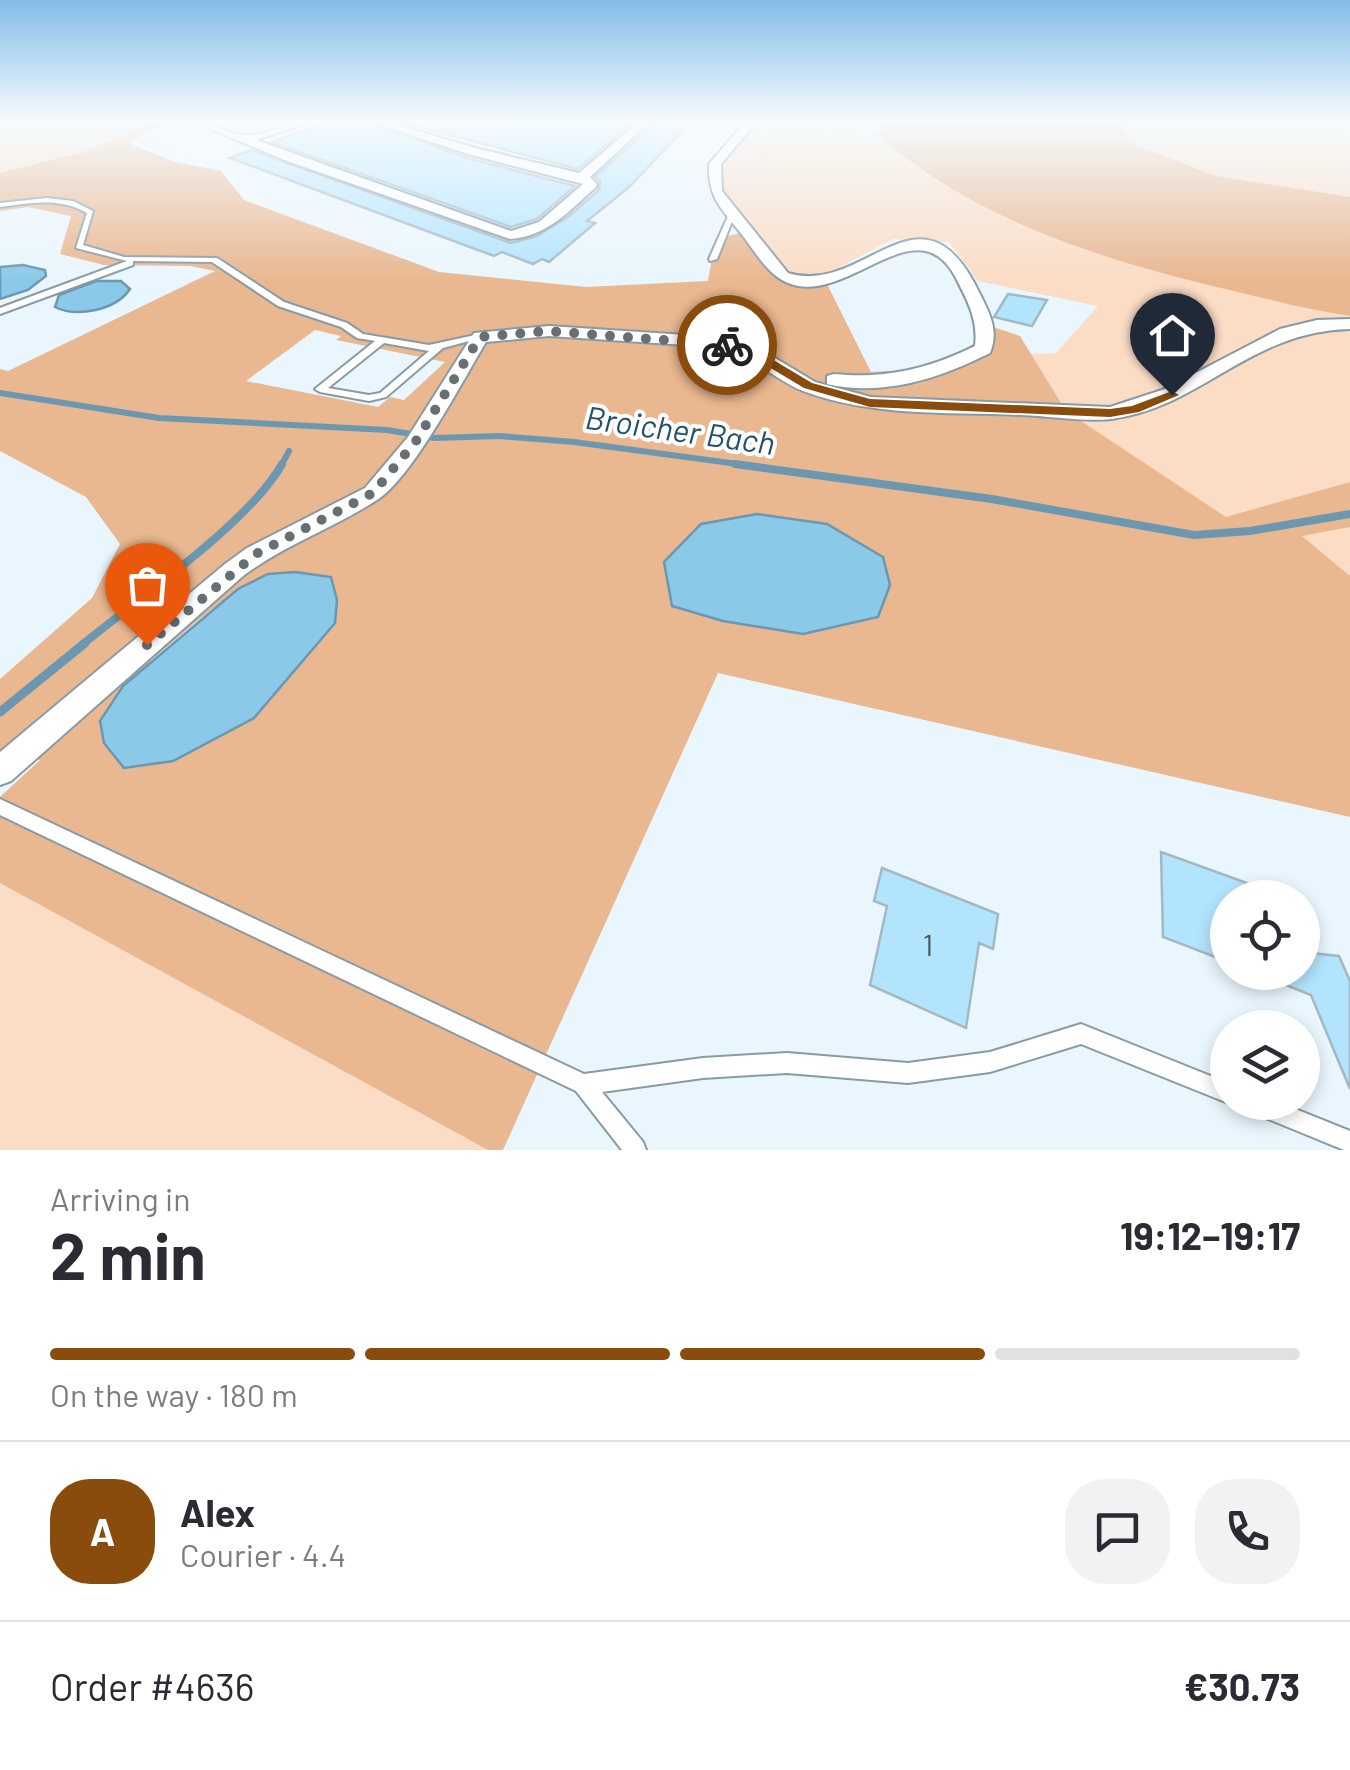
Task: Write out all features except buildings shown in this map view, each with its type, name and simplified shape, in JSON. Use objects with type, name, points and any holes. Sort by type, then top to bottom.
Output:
[{"type":"street","points":[[339,174],[510,235],[529,236],[591,184],[568,174]]},
{"type":"street","points":[[582,177],[586,174]]},
{"type":"street","points":[[716,174],[715,191],[782,276],[801,282],[829,280],[904,245],[936,247],[947,252],[964,277],[986,324],[984,349],[910,381],[864,384],[779,369]]},
{"type":"street","points":[[0,770],[234,570],[256,554],[373,493],[418,437],[480,337],[548,331],[716,342],[744,348],[808,386],[870,403],[1110,413],[1134,410],[1172,395],[1251,348],[1296,328],[1330,322],[1350,324]]},
{"type":"lane","points":[[0,205],[45,201],[83,206],[91,212],[79,246],[124,258],[214,260],[281,304],[344,324],[360,336],[440,346],[480,337]]},
{"type":"lane","points":[[713,260],[732,214]]},
{"type":"lane","points":[[0,311],[108,268],[147,259]]},
{"type":"lane","points":[[382,340],[320,389],[369,398],[383,395],[440,346]]},
{"type":"lane","points":[[0,807],[583,1084],[635,1150]]},
{"type":"lane","points":[[583,1084],[703,1068],[788,1063],[908,1073],[990,1062],[1081,1034],[1210,1086]]},
{"type":"lane","points":[[1296,1120],[1350,1142]]},
{"type":"shaded area","points":[[0,174],[223,174],[244,200],[439,272],[586,287],[708,281],[715,240],[749,230],[793,277],[823,276],[871,372],[938,368],[996,328],[1020,336],[1066,411],[1226,517],[1350,482],[1350,527],[1302,536],[1350,576],[1350,817],[718,673],[503,1150],[488,1150],[0,883],[0,797],[40,760],[0,751],[0,679],[92,598],[120,544],[86,497],[0,451],[0,369],[8,371],[215,271],[190,266],[104,265],[60,254],[71,216],[28,207],[0,211]],"holes":[[[315,330],[341,336],[336,340],[445,362],[404,400],[390,397],[378,407],[246,381]],[[295,572],[335,623],[272,698],[150,661],[217,605],[274,576]]]},
{"type":"shaded area","points":[[721,174],[1350,174],[1350,321],[1333,319],[1350,333],[1350,482],[1226,518],[1066,411],[1031,354],[1056,353],[1098,306],[978,281],[949,242],[893,239],[823,276],[793,277],[721,191]]},
{"type":"shaded area","points":[[930,174],[1210,174],[1350,197],[1350,316],[1136,266],[1043,234]]},
{"type":"shaded area","points":[[1350,527],[1350,576],[1301,536]]},
{"type":"shaded area","points":[[0,883],[488,1150],[0,1150]]},
{"type":"water","points":[[23,265],[45,270],[46,276],[28,290],[0,299],[0,267]]},
{"type":"water","points":[[96,281],[121,281],[130,289],[115,302],[96,310],[74,312],[55,307],[59,295]]},
{"type":"water","points":[[757,514],[827,524],[883,557],[890,585],[878,617],[803,634],[723,621],[672,606],[664,562],[701,524]]},
{"type":"water","points":[[295,572],[331,577],[337,600],[335,623],[254,718],[173,761],[124,768],[104,743],[100,721],[123,686],[238,589],[268,574]]},
{"type":"waterway","name":"Broicher Bach","points":[[0,393],[159,418],[387,430],[435,438],[499,436],[574,442],[753,466]]},
{"type":"waterway","points":[[281,466],[289,451]]},
{"type":"waterway","points":[[82,645],[219,535],[267,486],[282,464]]},
{"type":"waterway","name":"Broicher Bach","points":[[735,464],[992,499],[1194,535],[1250,531],[1350,514]]},
{"type":"waterway","points":[[0,712],[85,643]]},
{"type":"way so far","points":[[147,645],[256,554],[373,493],[416,441],[480,337],[548,331],[727,345]]},
{"type":"route","points":[[727,345],[744,348],[808,386],[870,403],[1110,413],[1134,410],[1172,395]]}]
